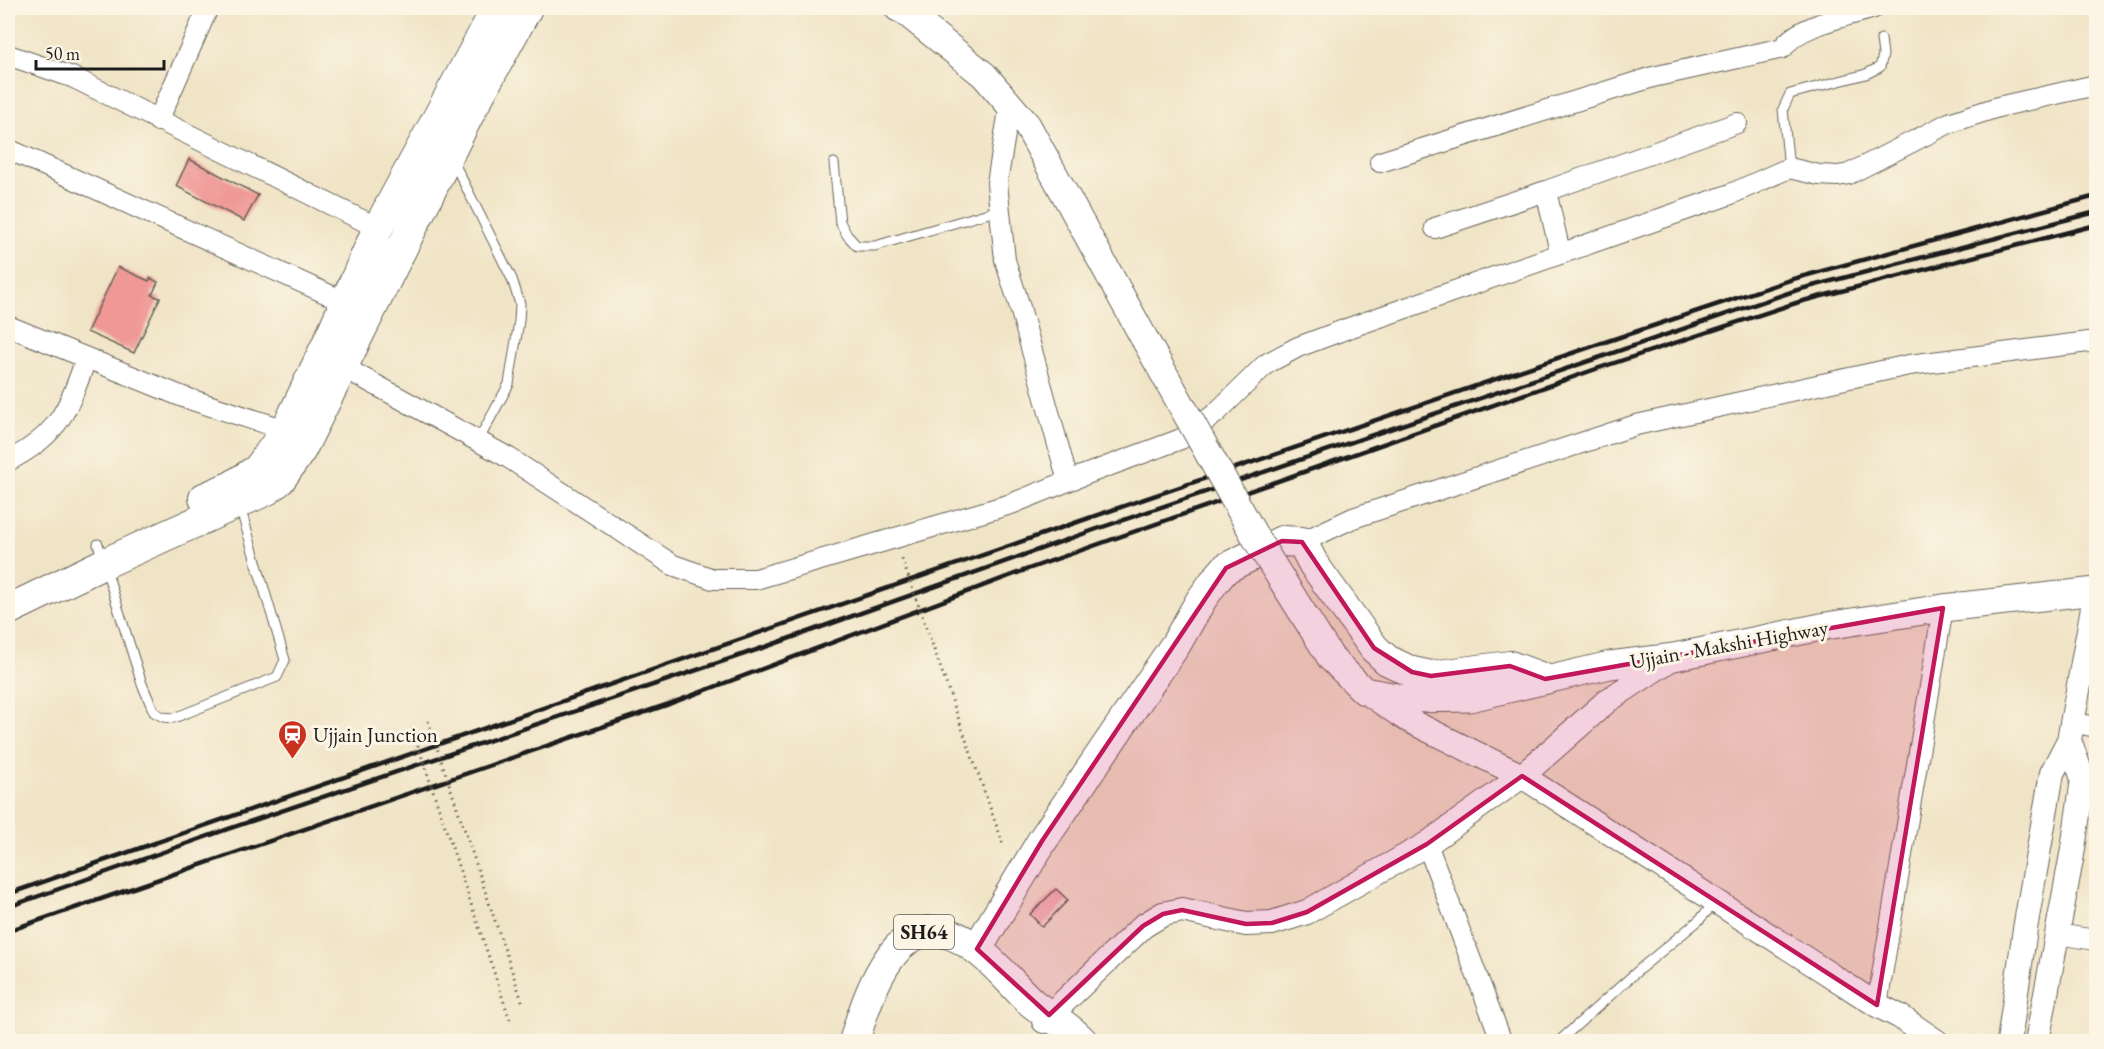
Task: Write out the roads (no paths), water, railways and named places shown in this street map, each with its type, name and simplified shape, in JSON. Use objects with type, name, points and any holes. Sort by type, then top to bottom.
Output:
[{"type":"main road","points":[[8,587],[101,554],[236,495],[267,490],[291,467],[343,367],[378,228],[497,8]]},
{"type":"main road","points":[[236,495],[286,430],[449,154],[527,8]]},
{"type":"main road","points":[[901,8],[984,75],[1027,125],[1257,542],[1331,657],[1364,691]]},
{"type":"main road","points":[[977,949],[1042,841],[1176,644],[1214,582],[1226,568],[1282,541],[1302,542],[1314,565],[1374,648],[1387,660],[1412,672],[1431,675],[1510,666],[1545,679]]},
{"type":"main road","points":[[8,610],[101,554]]},
{"type":"main road","name":"Ujjain - Makshi Highway","points":[[1364,691],[1408,699],[1470,698],[1610,665],[1674,657],[1826,626],[1943,608],[2096,591]]},
{"type":"main road","name":"SH64","points":[[854,1041],[863,1011],[883,967],[900,946],[916,933],[933,931],[949,934],[977,949],[1046,1020],[1074,1032],[1083,1041]]},
{"type":"street","points":[[158,121],[208,8]]},
{"type":"street","points":[[1380,162],[1653,77],[1783,48],[1787,41],[1807,29],[1874,8]]},
{"type":"street","points":[[8,55],[72,77],[378,228]]},
{"type":"street","points":[[343,367],[509,459],[673,565],[713,579],[756,579],[1011,504],[1181,439],[1215,414],[1266,364],[1298,347],[1560,252],[1731,194],[1789,168],[1819,175],[1849,174],[1949,123],[1998,107],[2097,85]]},
{"type":"street","points":[[1010,104],[997,183],[1005,260],[1068,481]]},
{"type":"street","points":[[1435,228],[1737,123]]},
{"type":"street","points":[[8,149],[358,308]]},
{"type":"street","points":[[1546,191],[1560,252]]},
{"type":"street","points":[[8,326],[183,397],[286,430]]},
{"type":"street","points":[[1302,542],[1353,518],[1636,425],[1909,365],[2097,341]]},
{"type":"street","points":[[8,461],[25,452],[55,427],[72,400],[86,359]]},
{"type":"street","points":[[2009,1041],[2025,929],[2052,773],[2070,731],[2096,591]]},
{"type":"street","points":[[1877,1005],[1943,608]]},
{"type":"street","points":[[1046,1020],[1143,926],[1163,914],[1182,910],[1246,924],[1272,923],[1307,912],[1427,844],[1522,776],[1607,701],[1674,657]]},
{"type":"street","points":[[1364,691],[1406,719],[1522,776],[1877,1005],[1899,1016],[1937,1041]]},
{"type":"street","points":[[2070,731],[2097,727]]},
{"type":"street","points":[[2037,1041],[2073,849],[2083,778],[2070,731]]},
{"type":"street","points":[[1427,844],[1502,1041]]},
{"type":"street","points":[[2057,933],[2097,940]]},
{"type":"lane","points":[[1789,168],[1784,109],[1790,94],[1866,74],[1880,68],[1883,55],[1881,39]]},
{"type":"lane","points":[[449,154],[512,279],[520,304],[509,384],[478,441]]},
{"type":"lane","points":[[834,162],[840,222],[847,235],[857,246],[875,246],[999,210]]},
{"type":"lane","points":[[101,554],[142,684],[154,712],[163,717],[174,717],[277,677],[285,660],[236,495]]},
{"type":"lane","points":[[1558,1041],[1698,921],[1716,901]]},
{"type":"railway","points":[[8,894],[1089,518],[1793,279],[2096,196]]},
{"type":"railway","points":[[8,907],[228,829],[768,646],[1094,530],[1797,290],[2096,212]]},
{"type":"railway","points":[[8,931],[669,704],[1028,569],[1596,369],[1799,302],[2096,225]]},
{"type":"place","name":"Ujjain Junction","points":[[292,760]]}]
